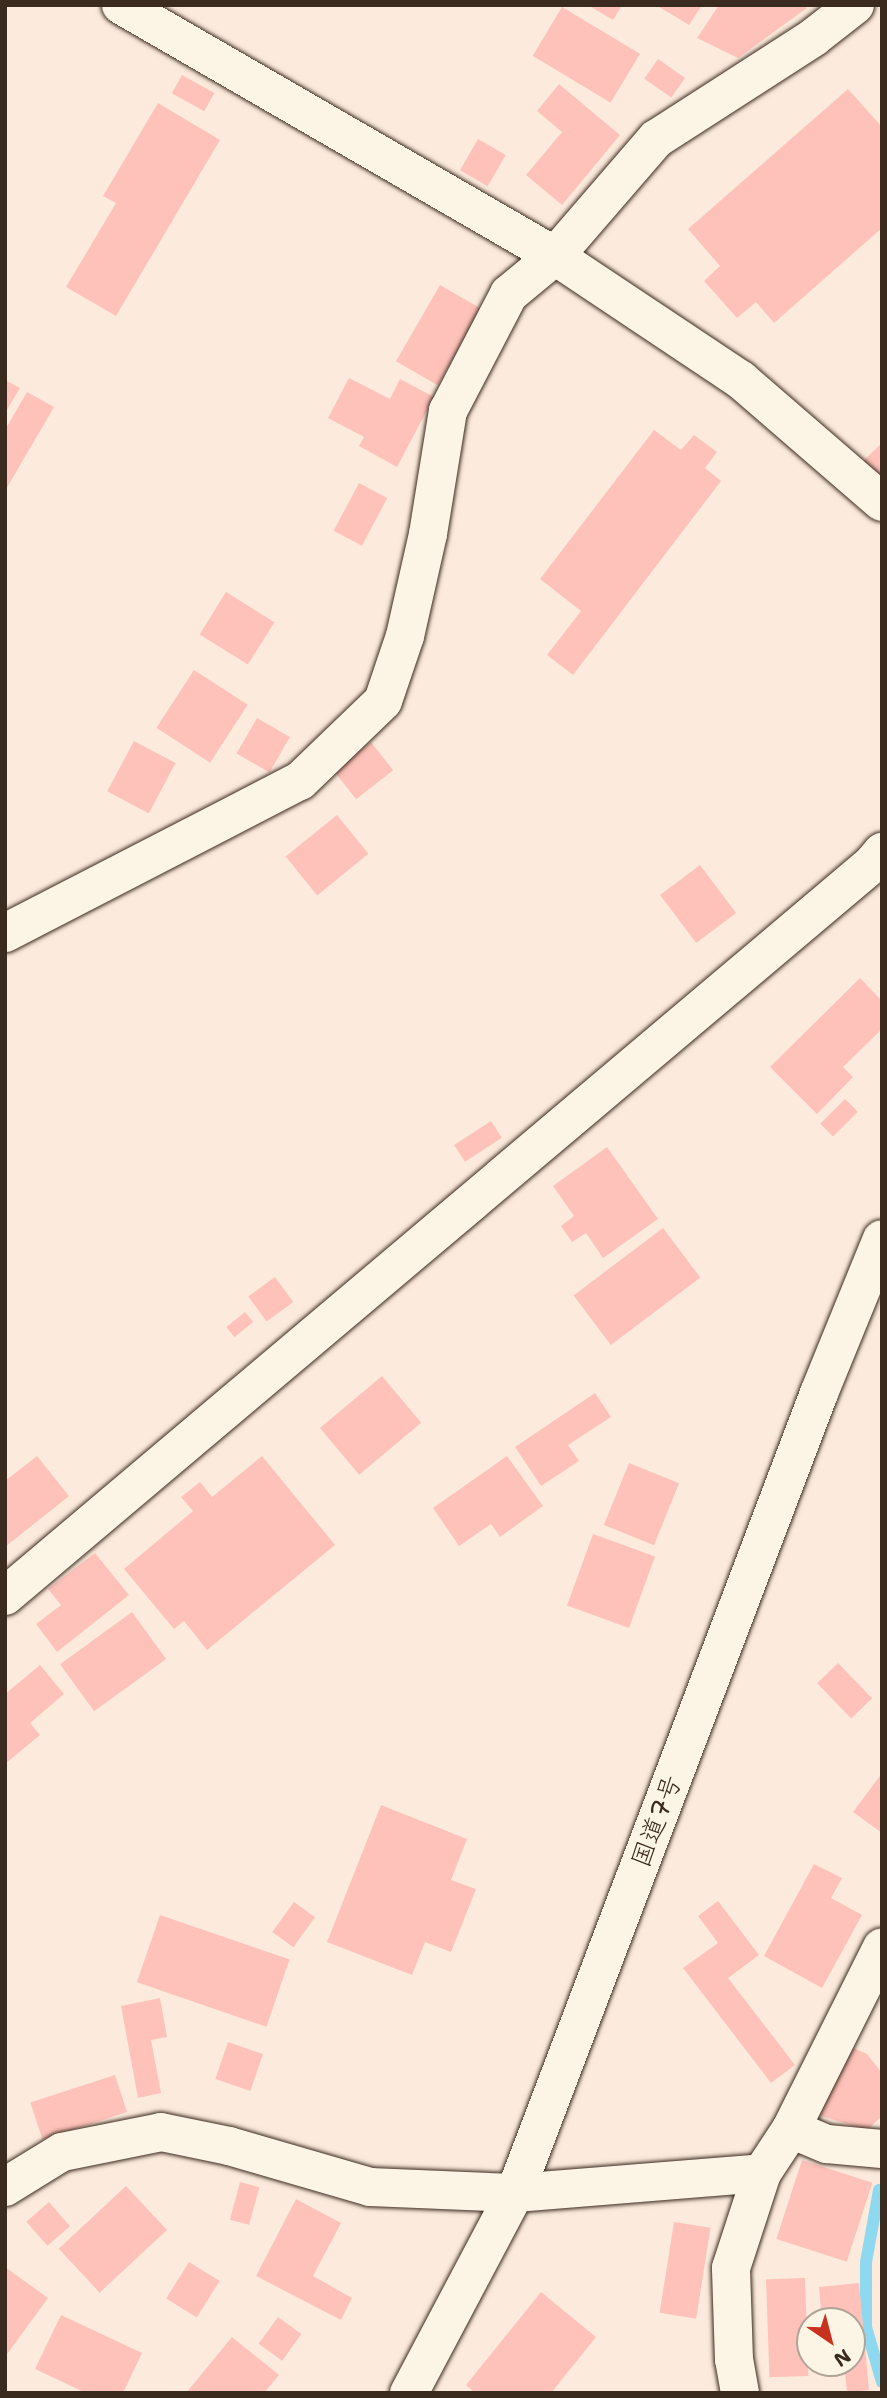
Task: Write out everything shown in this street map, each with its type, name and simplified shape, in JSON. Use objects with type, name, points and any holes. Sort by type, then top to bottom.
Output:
[{"type":"main road","points":[[121,5],[555,256],[741,380],[882,502]]},
{"type":"main road","points":[[5,933],[300,781],[383,701],[405,636],[428,534],[448,411],[509,294],[555,256],[656,139],[814,37],[855,5]]},
{"type":"main road","points":[[5,1596],[717,996],[872,864],[882,852]]},
{"type":"main road","name":"国道7号","points":[[409,2393],[515,2193],[819,1393],[882,1239]]},
{"type":"main road","points":[[740,2393],[734,2360],[731,2268],[762,2173],[791,2129],[882,1947]]},
{"type":"main road","points":[[791,2129],[827,2144],[882,2149]]},
{"type":"main road","points":[[5,2187],[62,2152],[161,2132],[229,2146],[370,2187],[515,2193],[762,2173]]},
{"type":"building","points":[[588,5],[622,5],[613,20]]},
{"type":"building","points":[[656,5],[702,5],[689,25]]},
{"type":"building","points":[[719,5],[802,5],[807,8],[738,58],[697,38]]},
{"type":"building","points":[[562,7],[640,54],[611,103],[533,56]]},
{"type":"building","points":[[658,59],[685,78],[671,98],[644,79]]},
{"type":"building","points":[[182,75],[214,93],[204,111],[172,93]]},
{"type":"building","points":[[559,84],[620,135],[562,205],[526,175],[562,132],[537,111]]},
{"type":"building","points":[[848,89],[882,127],[882,228],[774,323],[756,302],[737,318],[704,281],[720,266],[688,229]]},
{"type":"building","points":[[158,103],[220,140],[116,316],[66,287],[116,203],[103,196]]},
{"type":"building","points":[[478,139],[506,155],[488,186],[460,170]]},
{"type":"building","points":[[440,285],[482,309],[438,385],[396,361]]},
{"type":"building","points":[[349,378],[390,399],[400,379],[434,397],[397,467],[359,446],[364,437],[328,418]]},
{"type":"building","points":[[5,380],[20,388],[5,413]]},
{"type":"building","points":[[27,392],[54,407],[5,491],[5,430]]},
{"type":"building","points":[[654,430],[681,450],[694,435],[717,452],[705,468],[721,481],[573,675],[547,655],[581,611],[540,579]]},
{"type":"building","points":[[882,443],[882,481],[863,461]]},
{"type":"building","points":[[359,483],[387,498],[362,546],[334,531]]},
{"type":"building","points":[[226,592],[274,622],[248,665],[200,634]]},
{"type":"building","points":[[194,670],[248,705],[210,763],[156,728]]},
{"type":"building","points":[[257,718],[290,737],[269,773],[236,754]]},
{"type":"building","points":[[134,741],[175,763],[149,813],[107,791]]},
{"type":"building","points":[[371,742],[393,770],[356,799],[334,771]]},
{"type":"building","points":[[337,815],[368,854],[317,895],[286,857]]},
{"type":"building","points":[[700,865],[736,913],[696,943],[660,895]]},
{"type":"building","points":[[860,978],[882,1001],[882,1029],[843,1067],[853,1077],[817,1114],[770,1067]]},
{"type":"building","points":[[845,1099],[858,1112],[833,1136],[820,1124]]},
{"type":"building","points":[[491,1121],[502,1138],[465,1162],[454,1145]]},
{"type":"building","points":[[607,1147],[658,1219],[603,1258],[586,1233],[572,1242],[561,1226],[574,1216],[553,1186]]},
{"type":"building","points":[[663,1228],[700,1278],[611,1345],[574,1295]]},
{"type":"building","points":[[275,1277],[293,1302],[267,1321],[248,1296]]},
{"type":"building","points":[[245,1312],[253,1322],[235,1337],[226,1327]]},
{"type":"building","points":[[382,1376],[421,1423],[359,1475],[320,1428]]},
{"type":"building","points":[[595,1393],[611,1417],[568,1445],[579,1461],[541,1486],[515,1447]]},
{"type":"building","points":[[37,1456],[69,1496],[5,1547],[5,1481]]},
{"type":"building","points":[[262,1456],[335,1545],[207,1650],[184,1621],[174,1629],[124,1569],[193,1511],[181,1497],[200,1482],[212,1497]]},
{"type":"building","points":[[507,1456],[543,1506],[500,1537],[491,1524],[459,1546],[433,1508]]},
{"type":"building","points":[[629,1463],[679,1483],[654,1545],[604,1525]]},
{"type":"building","points":[[593,1534],[655,1557],[629,1628],[567,1605]]},
{"type":"building","points":[[95,1553],[129,1595],[57,1652],[36,1624],[61,1605],[48,1589]]},
{"type":"building","points":[[132,1612],[166,1659],[94,1711],[60,1664]]},
{"type":"building","points":[[838,1663],[872,1698],[851,1718],[817,1683]]},
{"type":"building","points":[[40,1665],[64,1694],[30,1723],[40,1735],[5,1764],[5,1694]]},
{"type":"building","points":[[882,1773],[882,1833],[853,1812]]},
{"type":"building","points":[[381,1805],[467,1839],[451,1880],[476,1889],[451,1952],[425,1942],[412,1975],[327,1942]]},
{"type":"building","points":[[814,1864],[842,1878],[831,1898],[862,1915],[822,1988],[764,1956]]},
{"type":"building","points":[[718,1901],[759,1955],[728,1978],[795,2065],[771,2083],[683,1968],[718,1943],[698,1916]]},
{"type":"building","points":[[294,1902],[315,1917],[293,1947],[272,1932]]},
{"type":"building","points":[[160,1915],[290,1960],[266,2027],[137,1982]]},
{"type":"building","points":[[160,1998],[167,2037],[151,2040],[161,2093],[138,2098],[121,2006]]},
{"type":"building","points":[[228,2042],[263,2054],[250,2091],[215,2079]]},
{"type":"building","points":[[849,2046],[867,2054],[882,2073],[882,2116],[867,2130],[818,2115]]},
{"type":"building","points":[[115,2075],[127,2112],[42,2140],[30,2103]]},
{"type":"building","points":[[802,2160],[872,2183],[847,2262],[776,2239]]},
{"type":"building","points":[[240,2182],[259,2187],[249,2225],[230,2220]]},
{"type":"building","points":[[126,2186],[167,2230],[100,2293],[59,2249]]},
{"type":"building","points":[[296,2199],[341,2223],[313,2276],[352,2298],[341,2320],[256,2276]]},
{"type":"building","points":[[49,2202],[70,2226],[47,2246],[26,2222]]},
{"type":"building","points":[[674,2222],[711,2228],[696,2319],[660,2313]]},
{"type":"building","points":[[189,2262],[220,2281],[197,2318],[166,2298]]},
{"type":"building","points":[[5,2267],[48,2298],[5,2357]]},
{"type":"building","points":[[805,2278],[806,2307],[796,2307],[796,2376],[769,2377],[766,2279]]},
{"type":"building","points":[[859,2283],[861,2307],[821,2307],[819,2287]]},
{"type":"building","points":[[541,2292],[596,2337],[551,2393],[475,2393],[466,2385]]},
{"type":"building","points":[[61,2315],[142,2353],[123,2393],[86,2393],[35,2369]]},
{"type":"building","points":[[278,2317],[301,2334],[282,2361],[259,2344]]},
{"type":"building","points":[[232,2337],[279,2375],[264,2393],[186,2393]]},
{"type":"building","points":[[866,2358],[869,2390],[847,2392],[845,2377],[866,2377]]},
{"type":"waterway","points":[[879,2190],[866,2262],[866,2327],[882,2382]]}]
